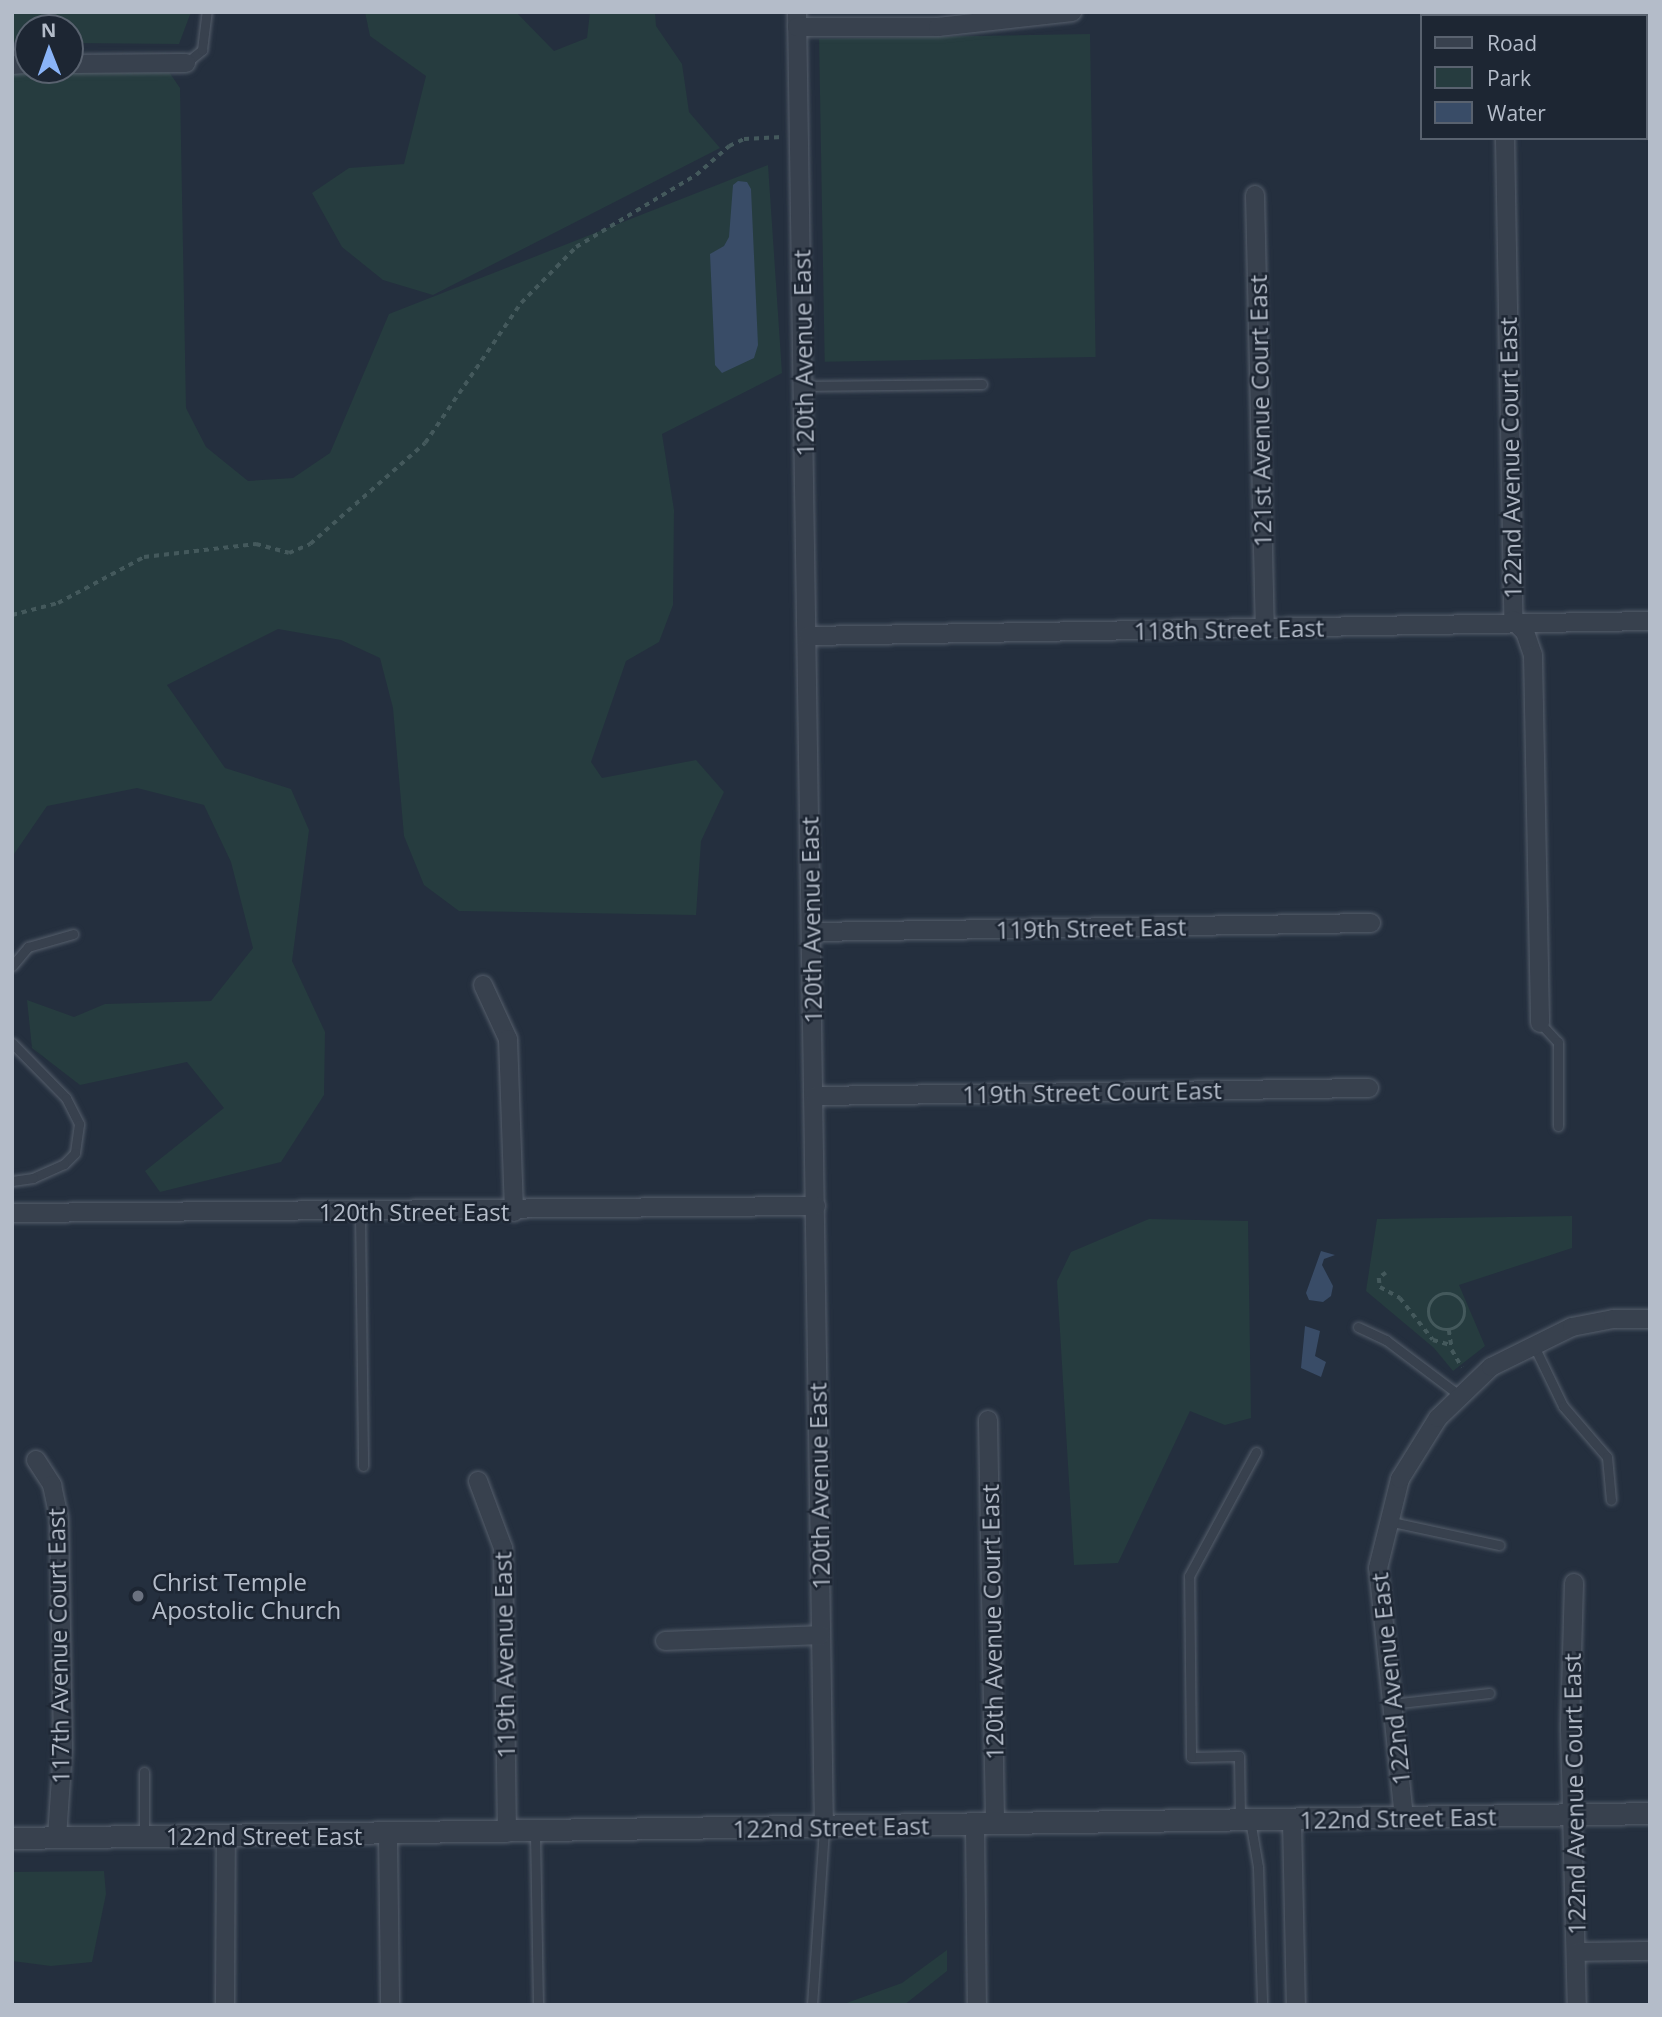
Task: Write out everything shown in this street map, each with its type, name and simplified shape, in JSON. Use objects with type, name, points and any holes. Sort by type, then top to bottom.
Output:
[{"type":"street","points":[[797,20],[938,27],[1072,12]]},
{"type":"street","name":"120th Avenue East","points":[[797,20],[824,1827]]},
{"type":"street","points":[[84,64],[186,63]]},
{"type":"street","name":"122nd Avenue Court East","points":[[1504,140],[1513,620],[1525,632],[1533,655],[1540,1023]]},
{"type":"street","name":"121st Avenue Court East","points":[[1255,195],[1265,628]]},
{"type":"street","name":"118th Street East","points":[[808,636],[1265,628],[1513,620],[1650,621]]},
{"type":"street","name":"119th Street East","points":[[811,932],[1371,923]]},
{"type":"street","points":[[483,985],[508,1039],[514,1212]]},
{"type":"street","name":"119th Street Court East","points":[[815,1096],[1369,1088]]},
{"type":"street","name":"120th Street East","points":[[12,1213],[514,1212],[816,1206]]},
{"type":"street","name":"122nd Avenue East","points":[[1404,1818],[1378,1597],[1386,1520],[1399,1479],[1415,1452],[1459,1395],[1491,1367],[1532,1343],[1588,1324],[1650,1319]]},
{"type":"street","name":"120th Avenue Court East","points":[[977,2005],[985,1825],[988,1420]]},
{"type":"street","name":"117th Avenue Court East","points":[[36,1460],[51,1485],[59,1518],[63,1749],[57,1838]]},
{"type":"street","name":"119th Avenue East","points":[[478,1481],[503,1548],[507,1833]]},
{"type":"street","name":"122nd Avenue Court East","points":[[1574,1583],[1572,1814],[1577,2005]]},
{"type":"street","points":[[665,1641],[821,1635]]},
{"type":"street","name":"122nd Street East","points":[[12,1838],[535,1833],[1650,1813]]},
{"type":"street","points":[[1292,1820],[1296,2005]]},
{"type":"street","points":[[388,1835],[390,2005]]},
{"type":"street","points":[[225,2005],[226,1837]]},
{"type":"street","points":[[1577,1952],[1650,1951]]},
{"type":"lane","points":[[186,63],[202,50],[207,12]]},
{"type":"lane","points":[[804,386],[982,384]]},
{"type":"lane","points":[[12,966],[27,947],[73,934]]},
{"type":"lane","points":[[1540,1023],[1558,1042],[1558,1126]]},
{"type":"lane","points":[[12,1043],[66,1098],[79,1124],[79,1141],[64,1164],[33,1178],[12,1181]]},
{"type":"lane","points":[[360,1213],[363,1466]]},
{"type":"lane","points":[[1358,1327],[1386,1340],[1459,1395]]},
{"type":"lane","points":[[1532,1343],[1563,1406],[1607,1457],[1611,1500]]},
{"type":"lane","points":[[1256,1452],[1189,1576],[1191,1757],[1239,1756],[1245,1821],[1258,1867],[1262,2005]]},
{"type":"lane","points":[[1386,1520],[1499,1545]]},
{"type":"lane","points":[[1391,1704],[1489,1693]]},
{"type":"lane","points":[[144,1772],[144,1837]]},
{"type":"lane","points":[[812,2005],[824,1827]]},
{"type":"lane","points":[[535,1833],[538,2005]]},
{"type":"path","points":[[12,615],[58,603],[144,557],[256,544],[289,553],[303,549],[425,443],[521,303],[576,247],[696,175],[729,146],[744,139],[799,135]]},
{"type":"path","points":[[1386,1273],[1379,1278],[1380,1287],[1400,1298],[1433,1340],[1451,1345]]},
{"type":"path","points":[[1445,1294],[1457,1297],[1465,1312],[1461,1324],[1449,1331],[1434,1326],[1428,1315],[1434,1298],[1445,1294]]},
{"type":"path","points":[[1449,1331],[1451,1345],[1462,1367]]},
{"type":"green space","points":[[12,12],[191,12],[179,44],[84,43],[84,14],[14,14],[12,42]]},
{"type":"green space","points":[[365,12],[516,12],[554,51],[587,38],[590,12],[655,12],[656,26],[682,64],[689,112],[720,148],[433,295],[383,280],[342,247],[312,193],[349,168],[404,164],[426,76],[370,36]]},
{"type":"green space","points":[[1090,34],[1096,357],[825,362],[819,39]]},
{"type":"green space","points":[[12,72],[14,84],[84,84],[84,72],[169,72],[180,88],[186,408],[206,447],[248,481],[293,478],[330,453],[389,314],[768,165],[782,373],[662,434],[674,510],[673,605],[659,642],[626,661],[591,762],[602,778],[696,760],[724,792],[701,841],[696,915],[459,911],[424,885],[404,836],[393,708],[380,658],[341,640],[278,629],[167,685],[225,768],[291,789],[309,830],[292,961],[325,1032],[324,1095],[281,1162],[160,1192],[145,1171],[224,1108],[187,1062],[80,1085],[32,1048],[27,1000],[74,1017],[105,1004],[211,1001],[253,948],[231,862],[204,805],[137,788],[47,806],[12,857]]},
{"type":"green space","points":[[1572,1216],[1572,1248],[1459,1285],[1485,1346],[1453,1371],[1434,1348],[1366,1291],[1377,1219]]},
{"type":"green space","points":[[1149,1219],[1248,1221],[1251,1418],[1225,1425],[1190,1411],[1118,1563],[1074,1565],[1057,1281],[1071,1252]]},
{"type":"green space","points":[[104,1871],[106,1894],[92,1962],[51,1966],[12,1961],[12,1872]]},
{"type":"green space","points":[[947,1950],[947,1971],[904,2005],[841,2005],[902,1983]]},
{"type":"water","points":[[738,181],[747,182],[751,189],[758,345],[754,358],[722,373],[715,365],[710,254],[724,246],[729,237],[733,185]]},
{"type":"water","points":[[1321,1251],[1335,1255],[1324,1259],[1322,1265],[1333,1286],[1331,1296],[1323,1302],[1309,1300],[1306,1293]]},
{"type":"water","points":[[1305,1326],[1320,1331],[1315,1356],[1326,1362],[1321,1377],[1301,1368]]},
{"type":"place","name":"Christ Temple Apostolic Church","points":[[138,1596]]}]
